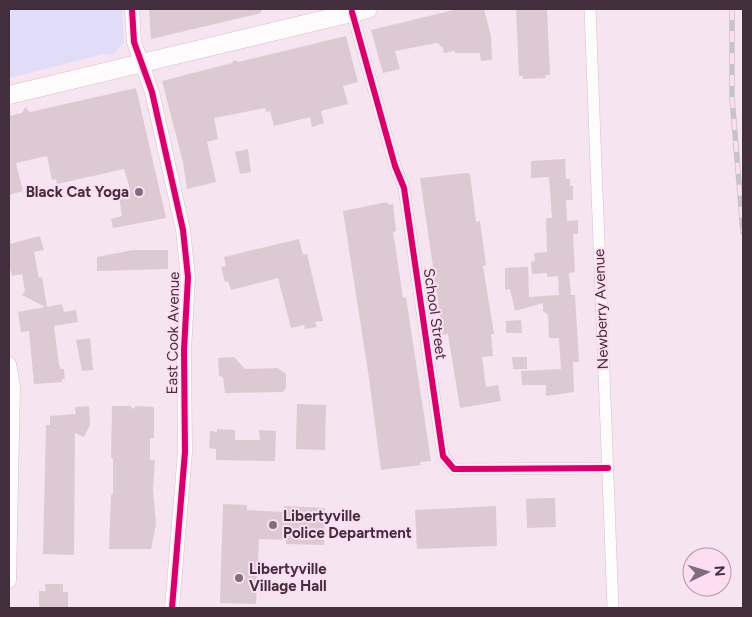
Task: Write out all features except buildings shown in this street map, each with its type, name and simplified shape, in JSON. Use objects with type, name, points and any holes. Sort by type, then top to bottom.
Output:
[{"type":"main road","points":[[9,95],[360,11]]},
{"type":"street","name":"East Cook Avenue","points":[[132,9],[134,42],[152,92],[183,230],[188,276],[184,350],[185,452],[172,608]]},
{"type":"street","name":"Newberry Avenue","points":[[590,9],[613,608]]},
{"type":"street","name":"School Street","points":[[360,11],[378,106],[395,166],[404,188],[443,456],[454,469],[608,468]]},
{"type":"street","points":[[9,364],[11,386],[9,581]]},
{"type":"shaded area","points":[[9,9],[122,9],[124,42],[113,55],[103,54],[9,78]]},
{"type":"railway","points":[[732,9],[732,97],[743,232]]},
{"type":"cycle path","points":[[132,9],[134,42],[152,92],[183,230],[188,277],[184,350],[185,452],[172,608]]},
{"type":"cycle path","points":[[352,12],[395,166],[404,188],[443,456],[454,469],[608,468]]},
{"type":"place","name":"Black Cat Yoga","points":[[139,192]]},
{"type":"place","name":"Libertyville Police Department","points":[[273,525]]},
{"type":"place","name":"Libertyville Village Hall","points":[[239,578]]}]
